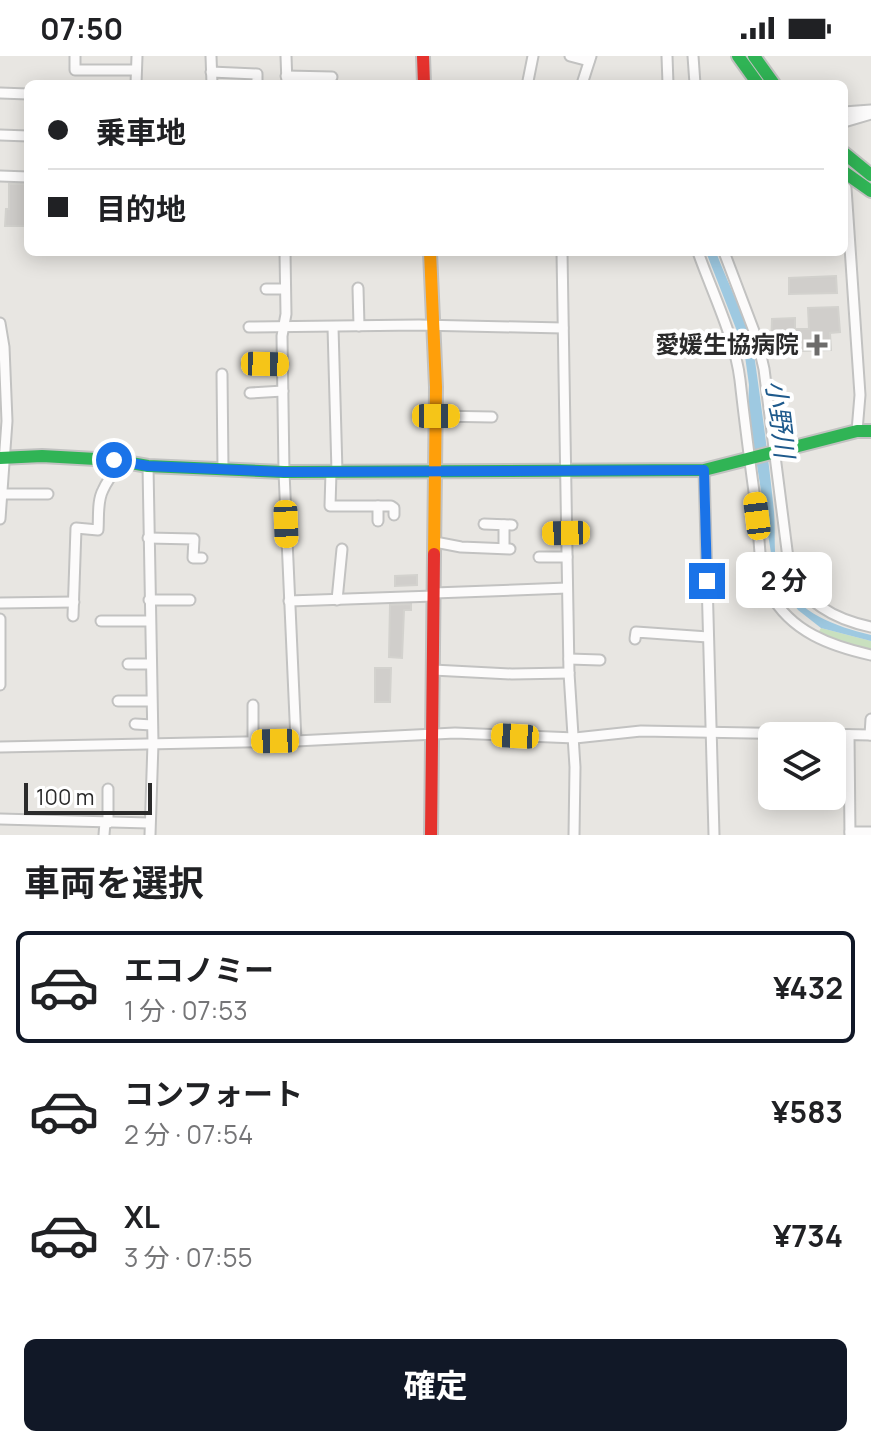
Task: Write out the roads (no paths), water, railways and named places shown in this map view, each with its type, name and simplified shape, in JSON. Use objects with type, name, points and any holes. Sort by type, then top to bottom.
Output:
[{"type":"main road","points":[[423,56],[424,80]]},
{"type":"main road","points":[[738,56],[755,80]]},
{"type":"main road","points":[[754,56],[771,80]]},
{"type":"main road","points":[[848,156],[871,175]]},
{"type":"main road","points":[[848,175],[871,191]]},
{"type":"main road","points":[[430,256],[436,416],[431,835]]},
{"type":"main road","points":[[1,458],[42,456],[114,460],[148,466],[284,472],[704,470],[857,431],[871,431]]},
{"type":"street","points":[[75,56],[75,70],[136,70]]},
{"type":"street","points":[[136,80],[137,56]]},
{"type":"street","points":[[211,56],[212,80]]},
{"type":"street","points":[[286,56],[286,80],[332,77]]},
{"type":"street","points":[[528,80],[533,56]]},
{"type":"street","points":[[570,56],[590,58],[583,80]]},
{"type":"street","points":[[667,56],[668,80]]},
{"type":"street","points":[[693,56],[695,80]]},
{"type":"street","points":[[211,72],[257,74],[257,80]]},
{"type":"street","points":[[0,93],[24,94]]},
{"type":"street","points":[[848,112],[871,112]]},
{"type":"street","points":[[848,121],[871,112]]},
{"type":"street","points":[[0,135],[24,136]]},
{"type":"street","points":[[0,176],[24,177]]},
{"type":"street","points":[[848,218],[860,395],[857,431]]},
{"type":"street","points":[[285,256],[284,472],[296,741]]},
{"type":"street","points":[[562,256],[569,673],[575,738],[574,835]]},
{"type":"street","points":[[699,256],[733,350],[751,459],[760,550],[769,591],[781,609],[813,636],[839,648],[871,655]]},
{"type":"street","points":[[726,256],[757,339],[764,369],[787,555],[794,578],[813,602],[828,613],[871,627]]},
{"type":"street","points":[[358,288],[359,326]]},
{"type":"street","points":[[266,289],[285,289]]},
{"type":"street","points":[[0,323],[7,421],[1,458],[0,519]]},
{"type":"street","points":[[249,327],[563,328]]},
{"type":"street","points":[[333,327],[334,472],[330,506],[394,508],[394,515]]},
{"type":"street","points":[[247,364],[283,364]]},
{"type":"street","points":[[222,374],[226,396],[223,469]]},
{"type":"street","points":[[250,393],[283,391]]},
{"type":"street","points":[[436,416],[492,417]]},
{"type":"street","points":[[73,616],[76,528],[98,530],[102,490],[114,476],[114,460]]},
{"type":"street","points":[[148,466],[153,743],[150,835]]},
{"type":"street","points":[[704,470],[714,835]]},
{"type":"street","points":[[2,494],[48,494]]},
{"type":"street","points":[[378,506],[378,521]]},
{"type":"street","points":[[435,542],[461,547],[507,548],[508,525],[484,524]]},
{"type":"street","points":[[549,533],[566,533]]},
{"type":"street","points":[[148,538],[194,539],[193,558],[202,558]]},
{"type":"street","points":[[337,600],[342,549]]},
{"type":"street","points":[[539,557],[567,557]]},
{"type":"street","points":[[289,601],[567,588]]},
{"type":"street","points":[[149,600],[190,600]]},
{"type":"street","points":[[0,603],[74,602]]},
{"type":"street","points":[[0,619],[0,685]]},
{"type":"street","points":[[101,621],[149,621]]},
{"type":"street","points":[[635,639],[636,632],[708,637]]},
{"type":"street","points":[[569,659],[600,660]]},
{"type":"street","points":[[128,664],[150,664]]},
{"type":"street","points":[[433,670],[569,673]]},
{"type":"street","points":[[118,701],[151,701]]},
{"type":"street","points":[[253,705],[253,742]]},
{"type":"street","points":[[0,747],[296,741],[432,733],[575,738],[641,731],[871,735],[871,719]]},
{"type":"street","points":[[135,724],[152,725]]},
{"type":"street","points":[[849,735],[850,834],[871,832]]},
{"type":"street","points":[[104,835],[108,789]]},
{"type":"street","points":[[0,819],[149,823]]},
{"type":"water","points":[[708,256],[718,256],[752,347],[775,520],[776,563],[781,579],[808,610],[831,623],[871,635],[871,641],[821,628],[798,610],[775,578],[748,409],[749,385],[744,349]]},
{"type":"place","name":"愛媛生協病院","points":[[817,345]]},
{"type":"water label","name":"小野川","points":[[780,419]]}]
